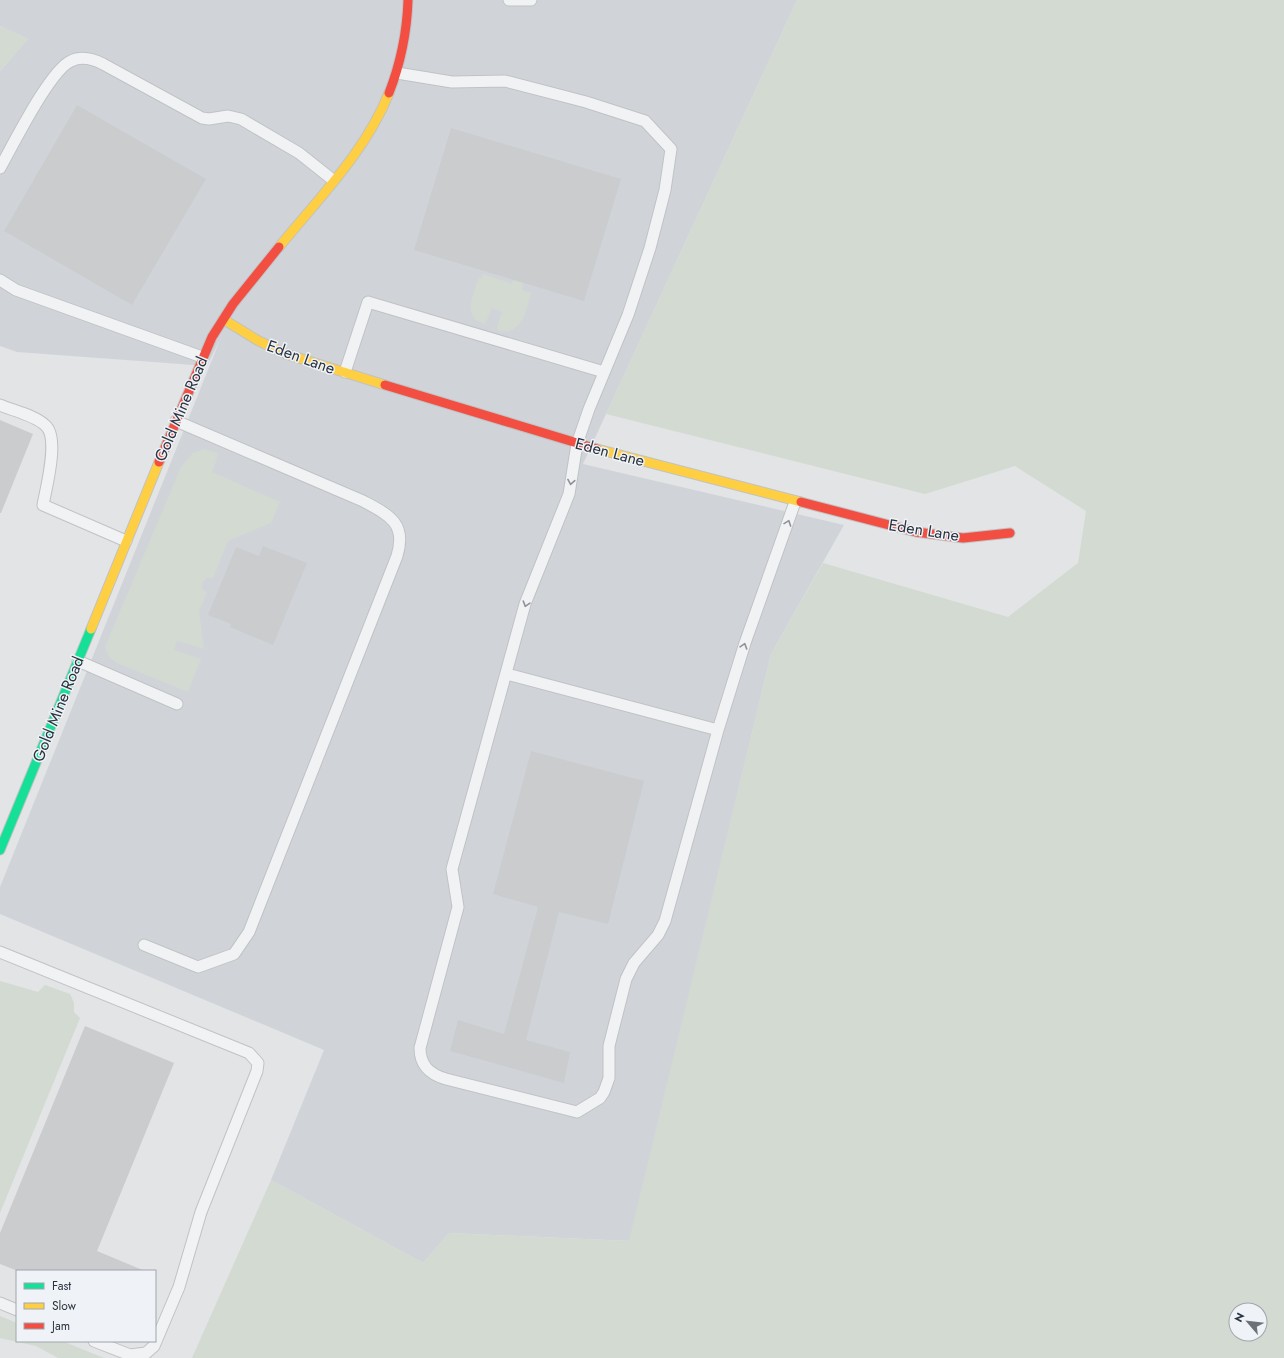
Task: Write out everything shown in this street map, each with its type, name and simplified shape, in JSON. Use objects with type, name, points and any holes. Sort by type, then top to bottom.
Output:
[{"type":"street","name":"Gold Mine Road","points":[[0,850],[202,357],[223,319],[244,290],[366,138],[387,98],[397,73],[405,38],[408,0]]},
{"type":"street","name":"Eden Lane","points":[[223,319],[257,340],[286,354],[577,444],[795,502],[916,532],[963,538],[1010,533]]},
{"type":"lane","points":[[509,0],[531,0]]},
{"type":"lane","points":[[0,168],[56,73],[71,61],[88,58],[103,64],[202,118],[210,119],[228,116],[241,119],[299,153],[333,180]]},
{"type":"lane","points":[[397,73],[452,82],[505,81],[586,102],[645,121],[671,149],[665,190],[650,248],[628,315],[604,372],[577,444],[569,494],[525,604],[507,674],[452,869],[458,907],[420,1048],[420,1058],[424,1066],[437,1076],[577,1112],[600,1098],[609,1078],[609,1046],[626,978],[634,963],[658,935],[665,921],[732,683],[795,502]]},
{"type":"lane","points":[[0,280],[16,290],[202,357]]},
{"type":"lane","points":[[345,372],[368,302],[604,372]]},
{"type":"lane","points":[[0,405],[44,424],[51,433],[52,446],[43,506],[126,541]]},
{"type":"lane","points":[[144,945],[198,966],[234,954],[249,932],[397,556],[401,536],[397,526],[391,518],[363,501],[176,421]]},
{"type":"lane","points":[[78,661],[178,704]]},
{"type":"lane","points":[[507,674],[718,730]]},
{"type":"lane","points":[[0,952],[249,1053],[258,1062],[257,1071],[200,1212],[179,1287],[156,1341]]},
{"type":"lane","points":[[0,1303],[16,1310]]},
{"type":"lane","points":[[97,1342],[130,1355],[146,1353],[154,1346],[156,1342]]},
{"type":"shaded area","points":[[0,0],[797,0],[583,464],[844,525],[771,654],[630,1241],[449,1233],[423,1263],[271,1180],[324,1050],[0,914],[0,887],[220,340],[207,366],[17,352],[0,346],[0,71],[28,39],[0,26]]},
{"type":"shaded area","points":[[797,0],[1284,0],[1284,1358],[192,1358],[271,1180],[423,1263],[449,1233],[629,1241],[771,654],[823,563],[1008,617],[1078,563],[1086,511],[1015,466],[925,494],[606,414]]},
{"type":"shaded area","points":[[0,26],[28,39],[0,71]]},
{"type":"shaded area","points":[[483,274],[512,284],[514,280],[523,283],[522,290],[531,293],[522,320],[513,329],[499,331],[497,327],[502,312],[492,308],[485,324],[473,317],[471,311],[472,298],[479,277],[482,278]]},
{"type":"shaded area","points":[[204,449],[217,453],[218,455],[212,472],[280,502],[271,523],[228,541],[213,578],[207,578],[203,581],[202,588],[207,593],[199,611],[204,649],[177,641],[174,650],[201,659],[188,692],[117,663],[108,656],[105,647],[181,467],[193,453]]},
{"type":"shaded area","points":[[0,981],[38,992],[45,985],[70,994],[74,1003],[74,1012],[80,1018],[0,1213]]},
{"type":"shaded area","points":[[0,1316],[16,1323],[16,1342],[0,1338]]},
{"type":"shaded area","points":[[18,1342],[64,1342],[104,1358],[58,1358],[36,1346]]},
{"type":"building","points":[[77,105],[206,179],[132,305],[4,231]]},
{"type":"building","points":[[451,128],[621,179],[584,301],[414,250]]},
{"type":"building","points":[[0,420],[33,434],[1,513],[0,513]]},
{"type":"building","points":[[263,546],[307,563],[273,645],[230,627],[231,624],[208,615],[236,547],[259,556]]},
{"type":"building","points":[[531,751],[644,781],[608,924],[559,912],[526,1040],[570,1052],[564,1083],[450,1051],[458,1020],[504,1034],[538,907],[493,894]]},
{"type":"building","points":[[85,1026],[174,1063],[97,1251],[143,1270],[16,1270],[0,1264],[0,1233]]},
{"type":"traffic: fast","points":[[0,850],[91,629]]},
{"type":"traffic: slow","points":[[279,247],[355,154],[368,135],[389,93]]},
{"type":"traffic: slow","points":[[223,319],[257,340],[286,354],[385,385]]},
{"type":"traffic: slow","points":[[597,449],[801,502]]},
{"type":"traffic: slow","points":[[91,629],[159,462]]},
{"type":"traffic: jam","points":[[389,93],[403,47],[408,0]]},
{"type":"traffic: jam","points":[[159,462],[212,337],[233,304],[279,247]]},
{"type":"traffic: jam","points":[[385,385],[597,449]]},
{"type":"traffic: jam","points":[[801,502],[916,532],[963,538],[1010,533]]}]
